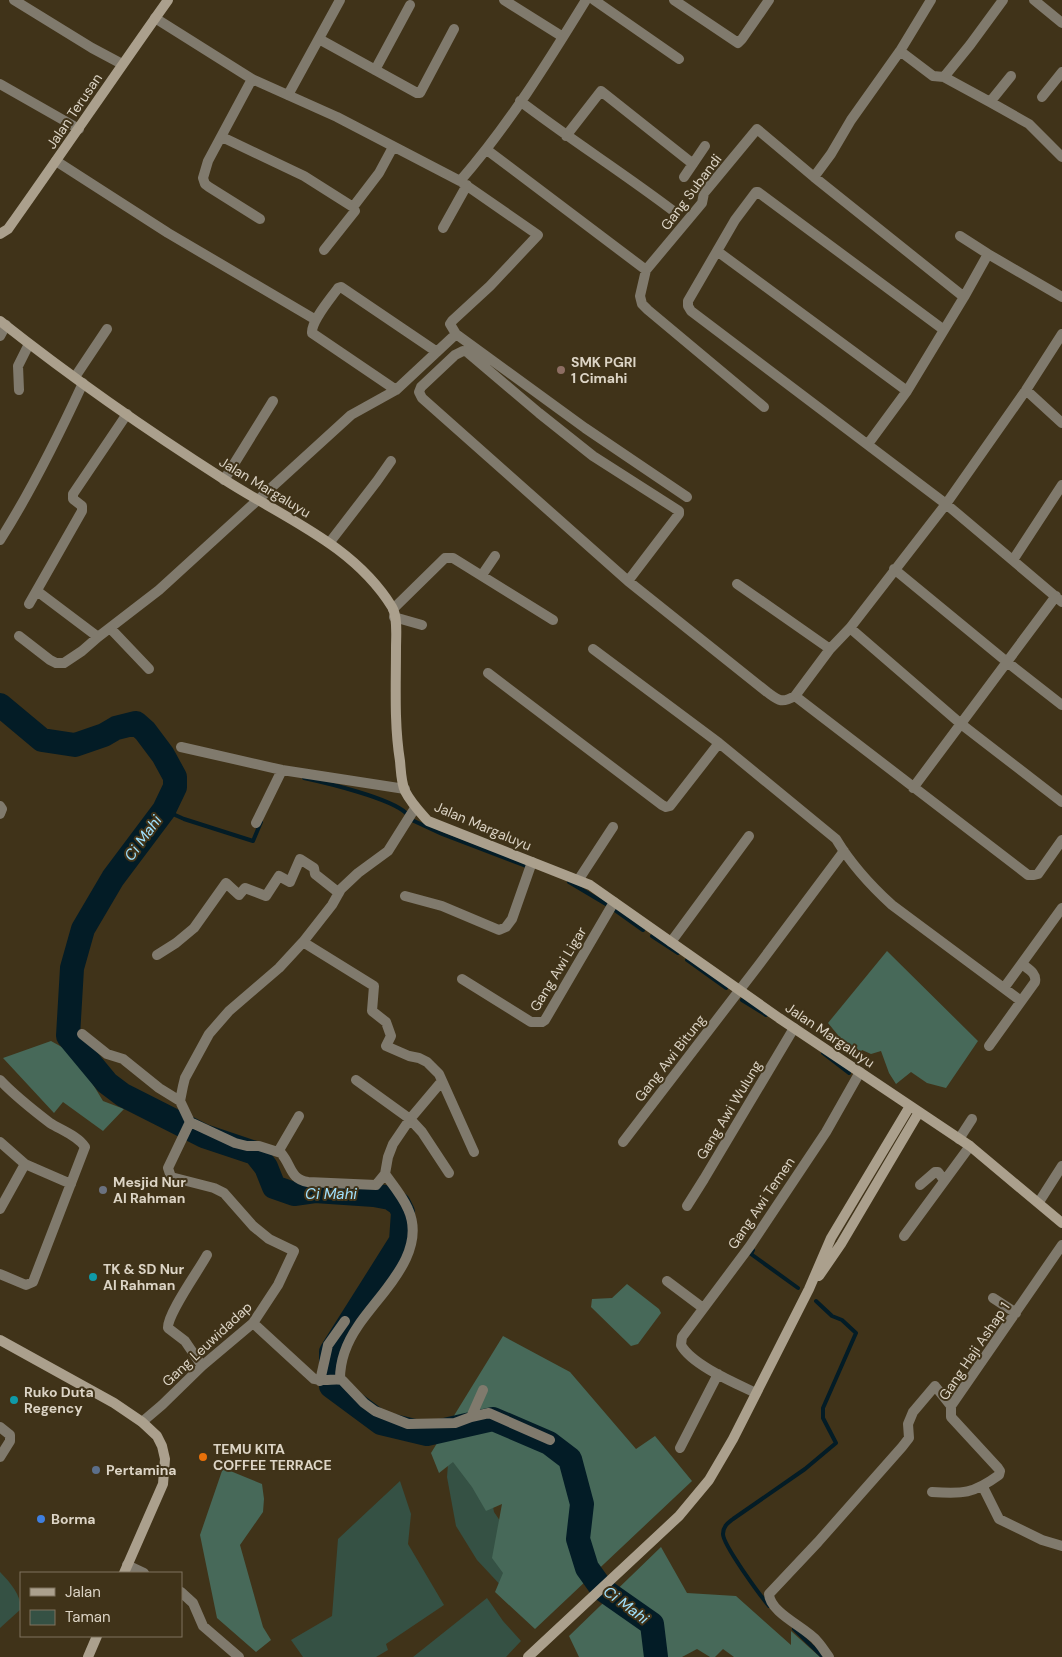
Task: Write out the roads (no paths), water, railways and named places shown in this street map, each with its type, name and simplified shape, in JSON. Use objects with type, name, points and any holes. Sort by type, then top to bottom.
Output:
[{"type":"main road","name":"Jalan Terusan","points":[[0,234],[8,229],[168,0]]},
{"type":"main road","name":"Jalan Margaluyu","points":[[3,323],[79,380],[224,480],[330,542],[356,562],[369,576],[394,613],[398,750],[405,789],[415,808],[428,821],[579,879],[590,885],[794,1028],[970,1146],[1062,1223]]},
{"type":"main road","points":[[528,1657],[679,1516],[709,1480],[733,1439],[809,1289],[831,1238],[910,1106]]},
{"type":"main road","points":[[809,1289],[841,1244],[920,1112]]},
{"type":"main road","points":[[0,1340],[114,1403],[142,1422],[157,1436],[162,1446],[165,1468],[163,1484],[126,1569]]},
{"type":"main road","points":[[88,1657],[97,1637]]},
{"type":"street","points":[[288,95],[340,0]]},
{"type":"street","points":[[504,0],[563,37]]},
{"type":"street","points":[[443,228],[463,183],[520,101],[586,0]]},
{"type":"street","points":[[594,0],[679,59]]},
{"type":"street","points":[[674,0],[738,43],[769,0]]},
{"type":"street","points":[[931,0],[900,50],[814,177],[964,297]]},
{"type":"street","points":[[944,77],[1003,0]]},
{"type":"street","points":[[1034,0],[1062,23]]},
{"type":"street","points":[[21,2],[92,48],[122,64]]},
{"type":"street","points":[[375,70],[410,4]]},
{"type":"street","points":[[155,18],[252,79],[337,117],[463,183],[538,235],[490,286],[450,324],[456,334],[585,428],[687,497]]},
{"type":"street","points":[[319,39],[416,93],[420,93],[454,29]]},
{"type":"street","points":[[900,50],[933,76],[944,77],[1028,124],[1062,157]]},
{"type":"street","points":[[1042,97],[1062,72]]},
{"type":"street","points":[[990,102],[1011,76]]},
{"type":"street","points":[[252,79],[208,161],[203,178],[205,184],[260,219]]},
{"type":"street","points":[[0,84],[79,129]]},
{"type":"street","points":[[566,136],[601,91],[693,164]]},
{"type":"street","points":[[520,101],[566,136],[641,186],[676,213]]},
{"type":"street","name":"Gang Subandi","points":[[646,270],[702,202],[704,193],[757,130],[814,177]]},
{"type":"street","points":[[222,137],[304,176],[353,207]]},
{"type":"street","points":[[684,177],[705,146]]},
{"type":"street","points":[[324,250],[355,210],[353,207],[379,173],[393,147]]},
{"type":"street","points":[[487,150],[646,270],[640,296],[642,304],[764,407]]},
{"type":"street","points":[[56,161],[168,233],[316,320]]},
{"type":"street","points":[[913,788],[1007,662],[1059,599],[946,504],[691,311],[688,301],[735,220],[756,192],[760,192],[944,330]]},
{"type":"street","points":[[960,236],[1062,296]]},
{"type":"street","points":[[717,250],[907,391]]},
{"type":"street","points":[[868,444],[907,391],[988,254]]},
{"type":"street","points":[[396,390],[312,333],[316,320],[338,288],[341,287],[438,352]]},
{"type":"street","points":[[0,336],[3,323]]},
{"type":"street","points":[[0,540],[25,500],[79,380],[107,329]]},
{"type":"street","points":[[19,636],[56,663],[64,663],[82,652],[98,637],[159,590],[351,415],[396,390],[456,334]]},
{"type":"street","points":[[628,581],[679,514],[679,511],[593,456],[467,352],[462,351],[455,355],[421,387],[419,392],[422,398],[628,581],[779,700],[786,701],[795,696],[830,649],[850,628],[946,504],[1026,390],[1062,334]]},
{"type":"street","points":[[19,390],[18,366],[29,344]]},
{"type":"street","points":[[1026,390],[1062,424]]},
{"type":"street","points":[[224,480],[273,401]]},
{"type":"street","points":[[29,604],[82,511],[82,506],[73,499],[73,494],[127,414]]},
{"type":"street","points":[[330,542],[391,461]]},
{"type":"street","points":[[1013,560],[1062,484]]},
{"type":"street","points":[[482,575],[495,556]]},
{"type":"street","points":[[422,625],[394,613],[445,558],[454,558],[553,620]]},
{"type":"street","points":[[894,569],[1062,705]]},
{"type":"street","points":[[737,584],[830,649]]},
{"type":"street","points":[[37,591],[98,637]]},
{"type":"street","points":[[110,628],[149,669]]},
{"type":"street","points":[[850,628],[961,724],[1062,802]]},
{"type":"street","points":[[593,649],[718,743],[836,839],[875,890],[892,905],[1021,1001]]},
{"type":"street","points":[[488,673],[666,807],[670,806],[718,743]]},
{"type":"street","points":[[795,696],[1028,874],[1038,874],[1062,840]]},
{"type":"street","points":[[181,747],[282,770],[405,789]]},
{"type":"street","points":[[256,823],[270,791],[282,770]]},
{"type":"street","points":[[0,806],[2,809],[0,814]]},
{"type":"street","points":[[180,1101],[185,1078],[209,1034],[229,1011],[279,968],[303,942],[339,893],[358,873],[388,850],[415,808]]},
{"type":"street","points":[[579,879],[613,826]]},
{"type":"street","points":[[671,942],[749,836]]},
{"type":"street","name":"Gang Awi Bitung","points":[[622,1142],[740,990],[844,851]]},
{"type":"street","points":[[157,955],[176,943],[194,928],[226,883],[239,895],[245,888],[266,896],[278,876],[290,882],[300,859],[314,868],[315,874],[339,893]]},
{"type":"street","points":[[405,896],[442,906],[499,930],[506,927],[512,919],[532,862]]},
{"type":"street","name":"Gang Awi Ligar","points":[[462,979],[531,1022],[542,1022],[545,1020],[614,902]]},
{"type":"street","points":[[1004,988],[1062,908]]},
{"type":"street","points":[[303,942],[374,986],[372,1011],[386,1022],[391,1036],[386,1046],[427,1062],[439,1074],[474,1152]]},
{"type":"street","points":[[989,1046],[1035,982],[1036,978],[1022,964]]},
{"type":"street","name":"Gang Awi Wulung","points":[[687,1206],[794,1028]]},
{"type":"street","points":[[82,1034],[107,1054],[123,1059],[159,1088],[180,1101],[190,1122],[235,1143],[259,1146],[278,1152],[286,1159],[299,1181],[376,1185],[385,1174],[393,1144],[442,1081]]},
{"type":"street","name":"Gang Awi Temen","points":[[718,1374],[685,1353],[680,1345],[682,1337],[750,1246],[826,1132],[860,1072]]},
{"type":"street","points":[[0,1080],[10,1091],[51,1123],[85,1145],[85,1150],[32,1282],[26,1285],[0,1274]]},
{"type":"street","points":[[356,1080],[410,1120],[422,1132],[449,1173]]},
{"type":"street","points":[[278,1152],[299,1116]]},
{"type":"street","points":[[959,1139],[972,1119]]},
{"type":"street","name":"Gang Leuwidadap","points":[[142,1422],[202,1366],[253,1323],[278,1285],[294,1252],[269,1239],[253,1226],[224,1194],[206,1185],[171,1177],[168,1168],[190,1122]]},
{"type":"street","points":[[0,1142],[25,1164],[71,1184]]},
{"type":"street","points":[[904,1236],[970,1146]]},
{"type":"street","points":[[0,1208],[25,1164]]},
{"type":"street","points":[[1039,1202],[1062,1166]]},
{"type":"street","points":[[920,1185],[935,1172],[938,1172],[944,1180]]},
{"type":"street","points":[[338,1379],[348,1342],[358,1325],[398,1274],[411,1240],[412,1224],[408,1209],[385,1174]]},
{"type":"street","name":"Gang Haji Ashap 1","points":[[983,1487],[999,1475],[1000,1471],[951,1417],[951,1406],[1062,1246]]},
{"type":"street","points":[[202,1366],[185,1341],[168,1328],[168,1324],[179,1301],[207,1255]]},
{"type":"street","points":[[667,1281],[703,1308]]},
{"type":"street","points":[[993,1298],[1016,1313]]},
{"type":"street","points":[[322,1381],[328,1345],[345,1321]]},
{"type":"street","points":[[253,1323],[314,1379],[322,1381],[338,1379],[375,1412],[408,1424],[455,1423],[488,1413],[550,1440]]},
{"type":"street","points":[[680,1448],[718,1374],[756,1394]]},
{"type":"street","points":[[829,1657],[816,1640],[771,1602],[769,1594],[902,1447],[908,1438],[908,1424],[913,1412],[934,1386],[951,1406]]},
{"type":"street","points":[[471,1417],[483,1390]]},
{"type":"street","points":[[0,1427],[10,1435],[10,1440],[0,1457]]},
{"type":"street","points":[[932,1492],[962,1493],[983,1487],[999,1519],[1042,1540],[1062,1546]]},
{"type":"street","points":[[126,1569],[140,1572]]},
{"type":"street","points":[[182,1593],[193,1603],[203,1626],[239,1657]]},
{"type":"waterway","name":"Ci Mahi","points":[[0,705],[42,740],[75,745],[104,735],[116,728],[136,723],[145,731],[163,755],[175,777],[175,787],[164,810],[113,878],[83,929],[72,968],[68,1036],[107,1083],[123,1095],[204,1136],[255,1153],[266,1167],[274,1187],[294,1194],[315,1191],[374,1195],[390,1198],[399,1204],[403,1212],[401,1241],[331,1352],[331,1386],[381,1423],[427,1434],[493,1419],[549,1443],[570,1459],[582,1504],[578,1539],[587,1568],[602,1589],[652,1624],[656,1657]]},
{"type":"waterway","points":[[304,778],[373,797],[398,807],[406,813]]},
{"type":"waterway","points":[[164,810],[184,819],[253,841],[261,822]]},
{"type":"waterway","points":[[414,821],[442,834],[526,866]]},
{"type":"waterway","points":[[569,882],[606,904]]},
{"type":"waterway","points":[[615,910],[643,930]]},
{"type":"waterway","points":[[652,936],[678,953]]},
{"type":"waterway","points":[[687,960],[726,988]]},
{"type":"waterway","points":[[742,1000],[766,1015]]},
{"type":"waterway","points":[[823,1053],[849,1073]]},
{"type":"waterway","points":[[753,1250],[751,1254],[798,1288]]},
{"type":"waterway","points":[[769,1606],[735,1559],[725,1540],[723,1531],[726,1525],[733,1519],[805,1469],[836,1443],[823,1418],[823,1408],[856,1333],[842,1320],[832,1316],[816,1301]]},
{"type":"waterway","points":[[794,1629],[823,1657]]},
{"type":"place","name":"SMK PGRI 1 Cimahi","points":[[561,370]]},
{"type":"place","name":"Mesjid Nur Al Rahman","points":[[103,1190]]},
{"type":"place","name":"TK & SD Nur Al Rahman","points":[[93,1277]]},
{"type":"place","name":"Ruko Duta Regency","points":[[14,1400]]},
{"type":"place","name":"TEMU KITA COFFEE TERRACE","points":[[203,1457]]},
{"type":"place","name":"Pertamina","points":[[96,1470]]},
{"type":"place","name":"Borma","points":[[41,1519]]}]
